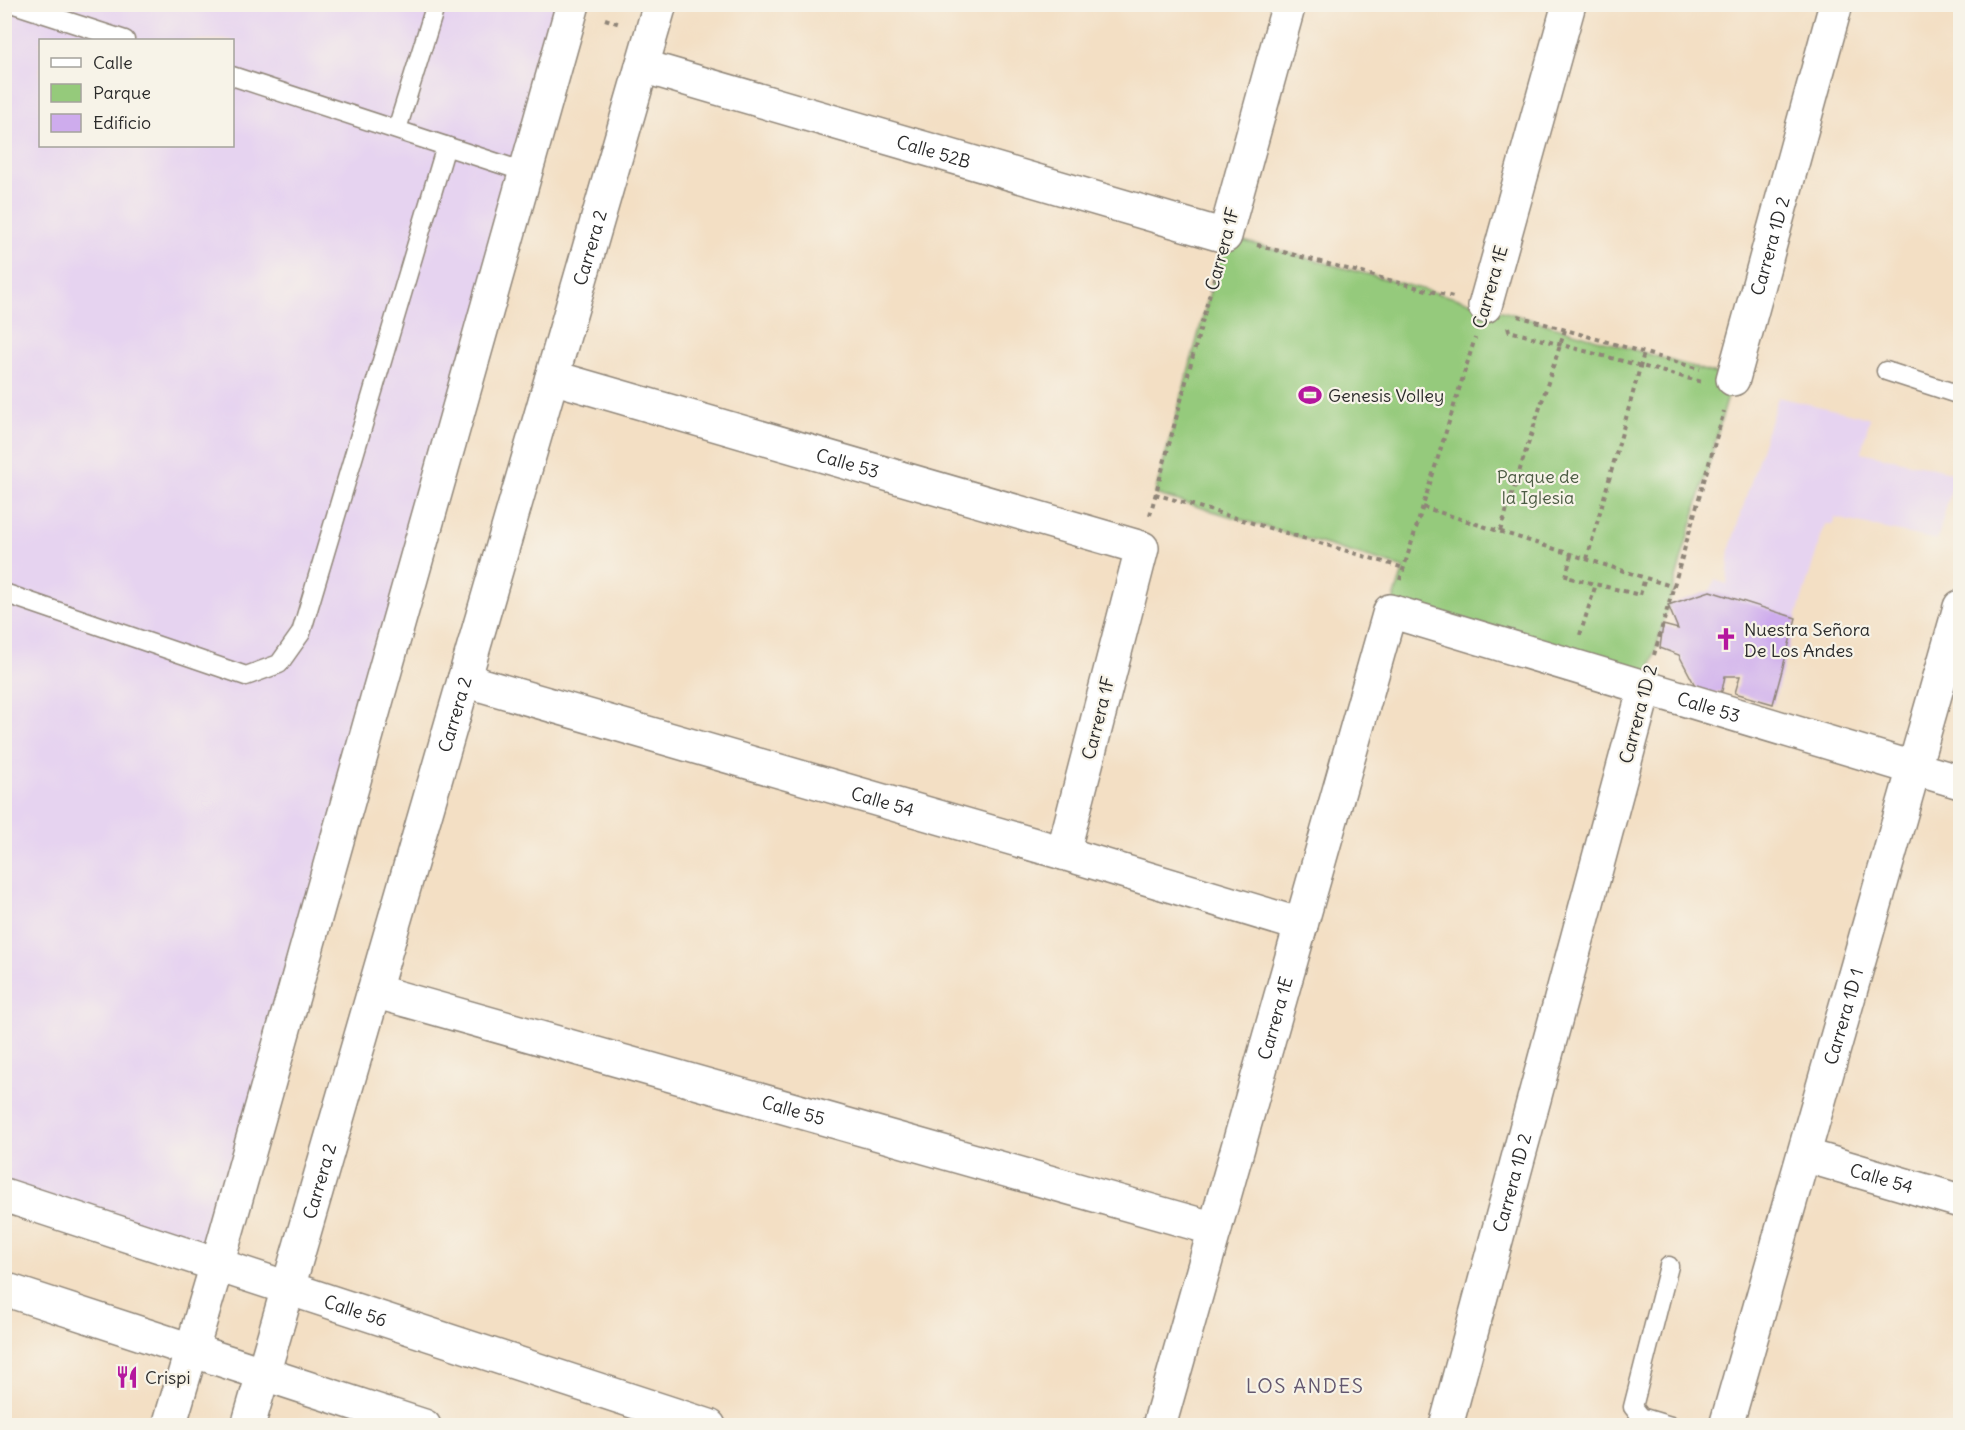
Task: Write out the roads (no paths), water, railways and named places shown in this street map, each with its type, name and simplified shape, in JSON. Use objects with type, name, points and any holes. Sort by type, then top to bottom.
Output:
[{"type":"street","name":"Carrera 1F","points":[[1225,236],[1289,4]]},
{"type":"street","name":"Carrera 1E","points":[[1496,314],[1569,4]]},
{"type":"street","name":"Carrera 1D 2","points":[[1720,381],[1836,4]]},
{"type":"street","points":[[169,1425],[572,7]]},
{"type":"street","name":"Carrera 2","points":[[248,1425],[656,19]]},
{"type":"street","name":"Calle 52B","points":[[642,66],[1225,236]]},
{"type":"street","name":"Calle 53","points":[[552,377],[1142,548]]},
{"type":"street","name":"Carrera 1F","points":[[1063,853],[1142,548]]},
{"type":"street","name":"Carrera 1D 1","points":[[1726,1425],[1960,608]]},
{"type":"street","name":"Carrera 1E","points":[[1159,1425],[1390,611]]},
{"type":"street","name":"Calle 53","points":[[1390,611],[1960,782]]},
{"type":"street","name":"Calle 54","points":[[464,680],[1063,853],[1300,925]]},
{"type":"street","name":"Carrera 1D 2","points":[[1446,1425],[1645,687]]},
{"type":"street","name":"Calle 55","points":[[374,992],[1215,1229]]},
{"type":"street","name":"Calle 54","points":[[1804,1155],[1960,1201]]},
{"type":"street","name":"Calle 56","points":[[4,1195],[709,1425]]},
{"type":"street","points":[[4,1289],[424,1425]]},
{"type":"lane","points":[[14,4],[122,39]]},
{"type":"lane","points":[[397,129],[436,4]]},
{"type":"lane","points":[[234,77],[525,171]]},
{"type":"lane","points":[[4,593],[246,676],[279,664],[301,633],[446,146]]},
{"type":"lane","points":[[1886,371],[1960,395]]},
{"type":"lane","points":[[1669,1266],[1633,1407],[1641,1417],[1671,1425]]},
{"type":"place","name":"Genesis Volley","points":[[1310,395]]},
{"type":"place","name":"Nuestra Señora De Los Andes","points":[[1726,639]]},
{"type":"place","name":"Crispi","points":[[127,1377]]},
{"type":"district","name":"LOS ANDES","points":[[1305,1385]]},
{"type":"park label","name":"Parque de la Iglesia","points":[[1538,486]]}]
